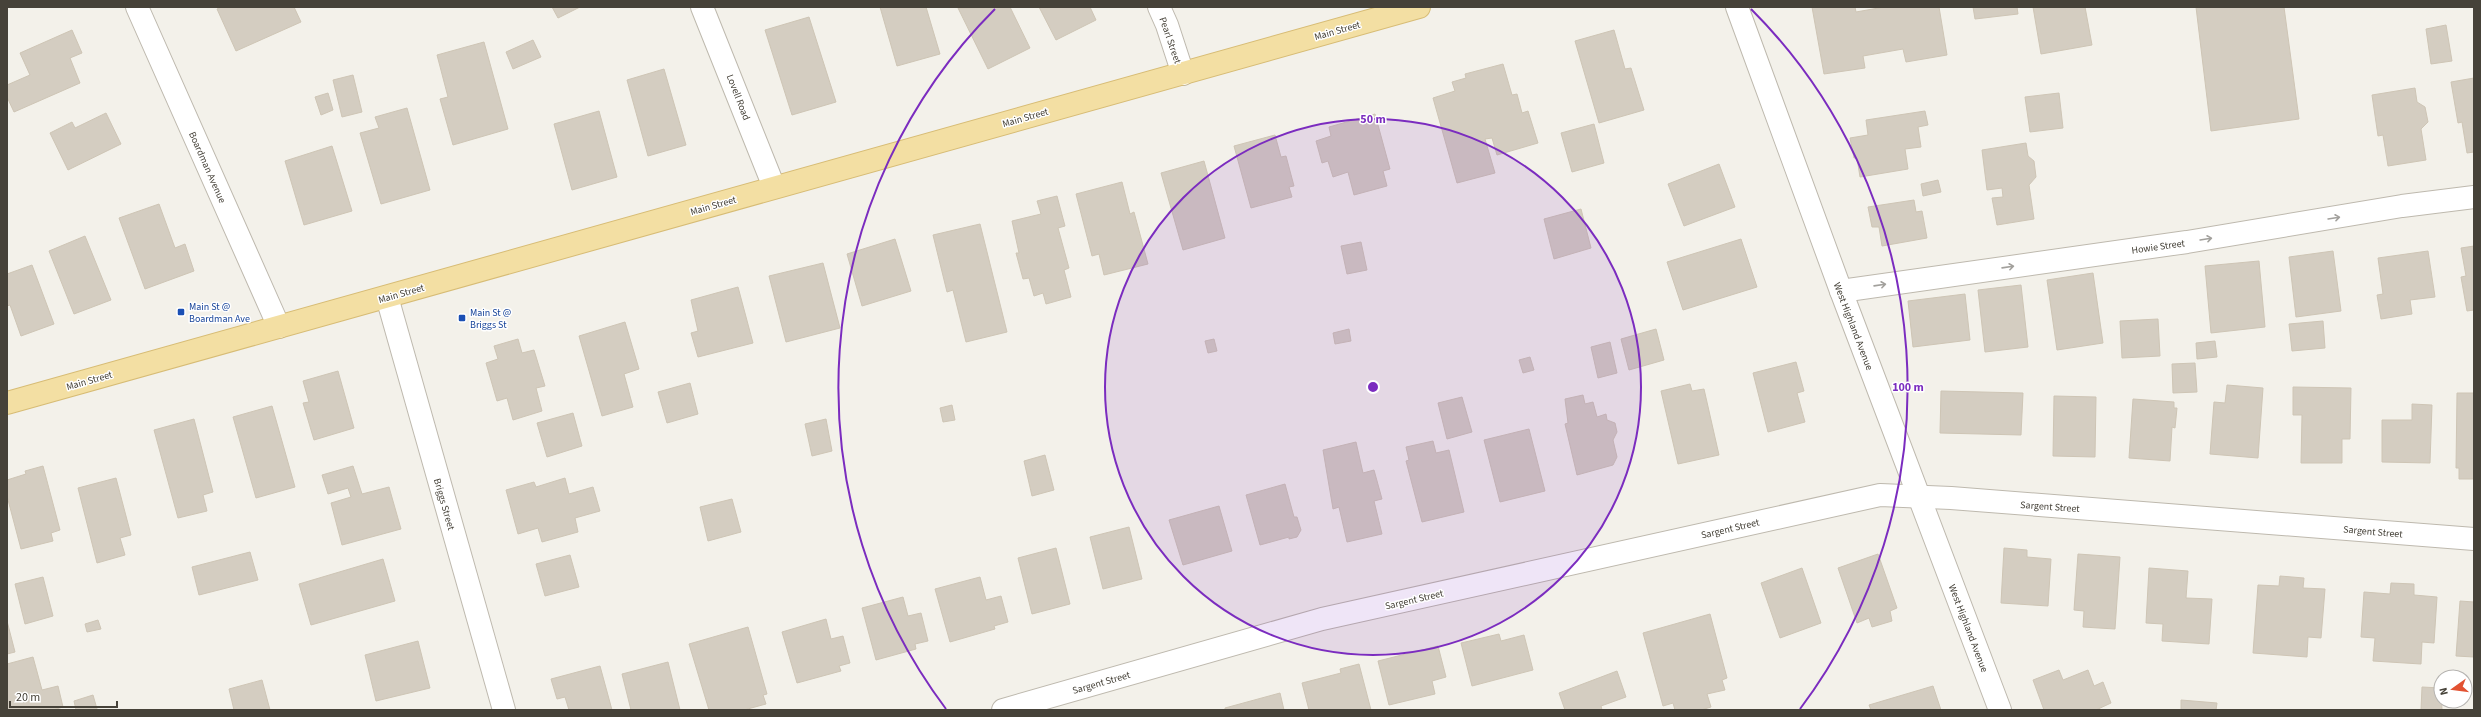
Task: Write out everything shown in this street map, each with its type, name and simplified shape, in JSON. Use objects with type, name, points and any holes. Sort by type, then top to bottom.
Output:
[{"type":"main road","name":"Main Street","points":[[7,403],[387,298],[774,187],[1419,7]]},
{"type":"street","name":"Boardman Avenue","points":[[137,7],[279,327]]},
{"type":"street","name":"Lovell Road","points":[[702,7],[774,187]]},
{"type":"street","name":"Pearl Street","points":[[1159,7],[1167,25],[1183,74]]},
{"type":"street","name":"West Highland Avenue","points":[[1737,7],[1841,291],[2000,710]]},
{"type":"street","name":"Howie Street","points":[[1841,291],[2179,243],[2402,206],[2474,197]]},
{"type":"street","name":"Briggs Street","points":[[387,298],[504,710]]},
{"type":"street","name":"Sargent Street","points":[[1003,710],[1322,619],[1870,497],[1918,496],[2474,539]]},
{"type":"building","points":[[221,7],[294,7],[301,22],[236,51],[217,9]]},
{"type":"building","points":[[552,7],[580,7],[558,18]]},
{"type":"building","points":[[880,7],[926,7],[940,54],[897,66]]},
{"type":"building","points":[[1010,7],[1030,48],[988,69],[958,8]]},
{"type":"building","points":[[1039,7],[1090,7],[1096,20],[1056,40]]},
{"type":"building","points":[[1812,7],[1855,7],[1856,12],[1884,7],[1939,7],[1947,55],[1906,62],[1903,49],[1863,56],[1865,68],[1824,74]]},
{"type":"building","points":[[1973,7],[2017,7],[2018,14],[1975,19]]},
{"type":"building","points":[[2033,7],[2085,7],[2092,45],[2041,54]]},
{"type":"building","points":[[2196,7],[2284,7],[2299,119],[2211,131]]},
{"type":"building","points":[[809,17],[836,102],[792,115],[765,30]]},
{"type":"building","points":[[2446,25],[2452,61],[2431,64],[2426,29]]},
{"type":"building","points":[[72,30],[82,53],[70,58],[80,83],[14,112],[7,97],[7,85],[30,75],[20,53]]},
{"type":"building","points":[[1614,30],[1625,69],[1631,68],[1644,110],[1599,123],[1575,41]]},
{"type":"building","points":[[533,40],[541,57],[513,69],[506,52]]},
{"type":"building","points":[[484,42],[508,129],[453,145],[440,99],[448,97],[437,55]]},
{"type":"building","points":[[1503,64],[1512,95],[1517,94],[1522,113],[1528,111],[1538,143],[1497,155],[1492,138],[1485,139],[1495,173],[1457,183],[1433,98],[1455,91],[1452,82],[1466,78],[1465,74]]},
{"type":"building","points":[[664,69],[686,145],[648,156],[627,80]]},
{"type":"building","points":[[353,75],[362,112],[342,117],[333,80]]},
{"type":"building","points":[[2474,78],[2474,152],[2467,153],[2462,122],[2458,123],[2451,82]]},
{"type":"building","points":[[2415,88],[2417,102],[2425,107],[2428,122],[2421,129],[2426,160],[2388,166],[2383,135],[2378,136],[2372,95]]},
{"type":"building","points":[[328,93],[333,110],[321,115],[315,97]]},
{"type":"building","points":[[2059,93],[2063,128],[2030,132],[2025,97]]},
{"type":"building","points":[[407,108],[430,190],[381,204],[360,133],[379,128],[375,117]]},
{"type":"building","points":[[599,111],[617,177],[572,190],[554,124]]},
{"type":"building","points":[[1925,111],[1928,125],[1918,127],[1921,147],[1905,149],[1908,169],[1860,177],[1857,158],[1854,158],[1850,138],[1868,135],[1866,120]]},
{"type":"building","points":[[106,113],[121,144],[68,170],[50,133],[72,122],[75,128]]},
{"type":"building","points":[[1375,114],[1390,169],[1383,171],[1387,186],[1354,195],[1348,172],[1333,177],[1328,161],[1322,163],[1316,141],[1331,136],[1329,127]]},
{"type":"building","points":[[1594,124],[1604,163],[1572,172],[1561,133]]},
{"type":"building","points":[[1275,135],[1281,157],[1286,156],[1294,186],[1289,187],[1292,197],[1251,208],[1234,146]]},
{"type":"building","points":[[2026,143],[2028,156],[2034,161],[2036,177],[2029,185],[2034,219],[1997,225],[1992,198],[2003,197],[2002,188],[1987,190],[1982,150]]},
{"type":"building","points":[[332,146],[352,211],[304,225],[285,161]]},
{"type":"building","points":[[1204,161],[1225,238],[1183,250],[1161,173]]},
{"type":"building","points":[[1719,164],[1735,207],[1684,226],[1668,184]]},
{"type":"building","points":[[1938,180],[1941,192],[1923,196],[1921,184]]},
{"type":"building","points":[[1122,182],[1130,214],[1134,212],[1148,264],[1104,275],[1099,254],[1092,256],[1076,194]]},
{"type":"building","points":[[1057,196],[1065,226],[1058,228],[1069,268],[1064,270],[1071,297],[1046,304],[1043,293],[1034,296],[1029,278],[1023,279],[1016,253],[1019,253],[1012,221],[1041,214],[1037,201]]},
{"type":"building","points":[[1914,200],[1916,212],[1922,211],[1927,238],[1882,246],[1879,227],[1872,227],[1868,207]]},
{"type":"building","points":[[159,204],[175,248],[185,244],[194,271],[145,289],[119,218]]},
{"type":"building","points":[[1581,209],[1591,248],[1554,259],[1544,219]]},
{"type":"building","points":[[980,224],[1007,332],[966,342],[953,290],[947,292],[933,235]]},
{"type":"building","points":[[85,236],[111,300],[74,314],[49,251]]},
{"type":"building","points":[[895,239],[911,291],[862,306],[847,254]]},
{"type":"building","points":[[1741,239],[1757,287],[1683,310],[1667,262]]},
{"type":"building","points":[[1361,242],[1367,270],[1347,274],[1341,246]]},
{"type":"building","points":[[2474,246],[2474,310],[2467,311],[2461,277],[2466,276],[2461,248]]},
{"type":"building","points":[[2333,251],[2341,311],[2296,317],[2289,257]]},
{"type":"building","points":[[2428,251],[2435,297],[2410,300],[2412,314],[2381,319],[2377,295],[2383,294],[2378,258]]},
{"type":"building","points":[[2259,261],[2265,327],[2211,333],[2205,266]]},
{"type":"building","points":[[823,263],[840,328],[786,342],[769,276]]},
{"type":"building","points":[[32,265],[54,324],[21,336],[10,305],[7,306],[7,274]]},
{"type":"building","points":[[2093,273],[2103,343],[2057,350],[2047,280]]},
{"type":"building","points":[[2021,285],[2028,347],[1985,352],[1978,290]]},
{"type":"building","points":[[738,287],[753,343],[698,357],[691,333],[698,331],[691,300]]},
{"type":"building","points":[[1965,294],[1970,340],[1913,347],[1908,301]]},
{"type":"building","points":[[2158,319],[2160,356],[2122,358],[2120,321]]},
{"type":"building","points":[[2323,321],[2325,348],[2292,351],[2289,324]]},
{"type":"building","points":[[625,322],[639,369],[624,374],[633,407],[602,416],[579,336]]},
{"type":"building","points":[[1349,329],[1351,341],[1335,344],[1333,333]]},
{"type":"building","points":[[1656,329],[1664,360],[1629,370],[1621,339]]},
{"type":"building","points":[[518,339],[522,353],[534,350],[545,386],[536,388],[542,411],[513,420],[507,398],[497,401],[486,363],[498,359],[494,346]]},
{"type":"building","points":[[1214,339],[1217,351],[1208,353],[1205,341]]},
{"type":"building","points":[[2215,341],[2217,357],[2197,359],[2196,343]]},
{"type":"building","points":[[1610,342],[1617,373],[1598,378],[1591,347]]},
{"type":"building","points":[[1530,357],[1534,370],[1523,373],[1519,360]]},
{"type":"building","points":[[1796,362],[1804,391],[1797,393],[1805,422],[1768,432],[1753,373]]},
{"type":"building","points":[[2195,363],[2197,392],[2173,393],[2172,364]]},
{"type":"building","points":[[338,371],[354,428],[314,440],[303,403],[309,402],[303,381]]},
{"type":"building","points":[[690,383],[698,414],[667,423],[658,392]]},
{"type":"building","points":[[1690,384],[1692,391],[1704,389],[1719,455],[1678,464],[1661,391]]},
{"type":"building","points":[[2227,385],[2263,388],[2258,458],[2210,454],[2214,402],[2225,403]]},
{"type":"building","points":[[2293,387],[2351,388],[2350,439],[2342,439],[2342,463],[2301,463],[2302,415],[2293,415]]},
{"type":"building","points":[[1941,391],[2023,393],[2021,435],[1940,433]]},
{"type":"building","points":[[2457,393],[2474,393],[2474,479],[2459,479],[2459,468],[2456,468]]},
{"type":"building","points":[[1583,395],[1585,404],[1593,402],[1597,417],[1606,414],[1607,420],[1615,423],[1617,432],[1613,440],[1617,457],[1613,465],[1577,475],[1565,424],[1568,423],[1565,399]]},
{"type":"building","points":[[2054,396],[2096,397],[2095,457],[2053,456]]},
{"type":"building","points":[[1462,397],[1472,432],[1447,439],[1438,403]]},
{"type":"building","points":[[2133,399],[2174,402],[2174,408],[2177,408],[2175,428],[2172,427],[2170,461],[2129,458]]},
{"type":"building","points":[[2412,404],[2432,405],[2430,463],[2382,462],[2382,420],[2412,420]]},
{"type":"building","points":[[952,405],[955,420],[943,422],[940,408]]},
{"type":"building","points":[[272,406],[295,487],[256,498],[233,417]]},
{"type":"building","points":[[573,413],[582,446],[547,457],[537,423]]},
{"type":"building","points":[[194,419],[213,492],[203,495],[207,511],[178,518],[154,430]]},
{"type":"building","points":[[826,419],[832,451],[812,456],[805,424]]},
{"type":"building","points":[[1529,429],[1545,491],[1500,502],[1484,440]]},
{"type":"building","points":[[1433,441],[1436,453],[1449,450],[1464,512],[1422,522],[1406,461],[1409,460],[1406,447]]},
{"type":"building","points":[[1356,442],[1363,473],[1374,470],[1382,499],[1374,501],[1382,534],[1347,542],[1339,507],[1333,509],[1323,450]]},
{"type":"building","points":[[1045,455],[1054,490],[1032,496],[1024,461]]},
{"type":"building","points":[[43,466],[60,530],[51,533],[53,541],[21,549],[7,496],[7,480],[26,474],[25,471]]},
{"type":"building","points":[[353,466],[362,494],[389,487],[401,529],[342,545],[331,503],[351,497],[348,488],[328,494],[322,475]]},
{"type":"building","points":[[116,478],[131,535],[120,538],[125,555],[97,563],[78,488]]},
{"type":"building","points":[[565,478],[569,494],[593,487],[600,511],[575,518],[578,532],[542,542],[538,528],[518,534],[506,490],[534,482],[536,487]]},
{"type":"building","points":[[1285,484],[1294,517],[1297,517],[1301,530],[1297,537],[1289,539],[1289,537],[1260,545],[1246,495]]},
{"type":"building","points":[[732,499],[741,532],[708,541],[700,507]]},
{"type":"building","points":[[1219,506],[1232,551],[1183,565],[1169,520]]},
{"type":"building","points":[[1129,527],[1142,579],[1103,589],[1090,537]]},
{"type":"building","points":[[1056,548],[1070,604],[1032,614],[1018,558]]},
{"type":"building","points":[[2004,548],[2027,550],[2027,557],[2051,559],[2048,606],[2001,603]]},
{"type":"building","points":[[250,552],[258,580],[199,595],[192,567]]},
{"type":"building","points":[[1878,554],[1897,608],[1890,611],[1892,621],[1872,627],[1869,618],[1857,623],[1838,568]]},
{"type":"building","points":[[2078,554],[2120,557],[2115,629],[2083,627],[2084,611],[2074,610]]},
{"type":"building","points":[[570,555],[579,587],[545,596],[536,564]]},
{"type":"building","points":[[383,559],[395,601],[311,625],[299,584]]},
{"type":"building","points":[[1802,568],[1821,623],[1780,638],[1761,583]]},
{"type":"building","points":[[2149,568],[2188,571],[2186,598],[2212,599],[2209,644],[2162,641],[2163,624],[2146,623]]},
{"type":"building","points":[[2280,576],[2304,578],[2303,588],[2325,589],[2321,638],[2308,637],[2307,657],[2253,653],[2258,585],[2279,586]]},
{"type":"building","points":[[43,577],[53,616],[25,624],[15,584]]},
{"type":"building","points":[[980,577],[986,600],[1001,596],[1008,622],[994,626],[995,629],[950,642],[935,589]]},
{"type":"building","points":[[2391,583],[2414,584],[2414,595],[2437,597],[2434,643],[2422,642],[2421,664],[2373,661],[2375,638],[2361,637],[2364,592],[2390,594]]},
{"type":"building","points":[[903,597],[908,616],[921,613],[928,641],[915,644],[916,649],[876,660],[862,608]]},
{"type":"building","points":[[2460,601],[2474,602],[2474,657],[2456,656]]},
{"type":"building","points":[[1710,614],[1727,678],[1722,680],[1725,690],[1707,694],[1711,707],[1701,710],[1675,710],[1673,703],[1663,706],[1643,633]]},
{"type":"building","points":[[826,619],[831,639],[843,636],[850,663],[839,666],[841,671],[797,683],[782,632]]},
{"type":"building","points":[[98,620],[101,629],[87,632],[85,624]]},
{"type":"building","points":[[7,621],[15,652],[7,654]]},
{"type":"building","points":[[748,627],[767,694],[763,695],[766,704],[744,710],[709,710],[689,644]]},
{"type":"building","points":[[1499,634],[1501,641],[1524,635],[1533,670],[1472,686],[1461,643]]},
{"type":"building","points":[[418,641],[430,688],[376,701],[365,655]]},
{"type":"building","points":[[1438,646],[1446,677],[1432,681],[1435,694],[1389,705],[1378,661]]},
{"type":"building","points":[[33,657],[42,690],[58,686],[63,707],[53,710],[7,710],[7,664]]},
{"type":"building","points":[[668,662],[680,710],[631,710],[622,674]]},
{"type":"building","points":[[1359,664],[1371,710],[1309,710],[1302,683],[1341,673],[1340,669]]},
{"type":"building","points":[[600,666],[612,710],[569,710],[565,697],[557,699],[551,679]]},
{"type":"building","points":[[2059,670],[2063,680],[2088,670],[2094,686],[2103,682],[2111,703],[2096,710],[2044,710],[2033,680]]},
{"type":"building","points":[[1617,671],[1626,697],[1601,706],[1602,710],[1565,710],[1559,693]]},
{"type":"building","points":[[262,680],[270,710],[234,710],[229,689]]},
{"type":"building","points":[[1933,686],[1941,710],[1871,710],[1869,705]]},
{"type":"building","points":[[2422,687],[2433,688],[2433,709],[2442,710],[2421,710]]},
{"type":"building","points":[[1280,693],[1284,710],[1225,710],[1225,708]]},
{"type":"building","points":[[93,695],[97,709],[76,710],[74,701]]},
{"type":"building","points":[[2181,700],[2217,703],[2216,710],[2181,710]]},
{"type":"place","name":"Main St @ Boardman Ave","points":[[181,312]]},
{"type":"place","name":"Main St @ Briggs St","points":[[462,318]]}]
